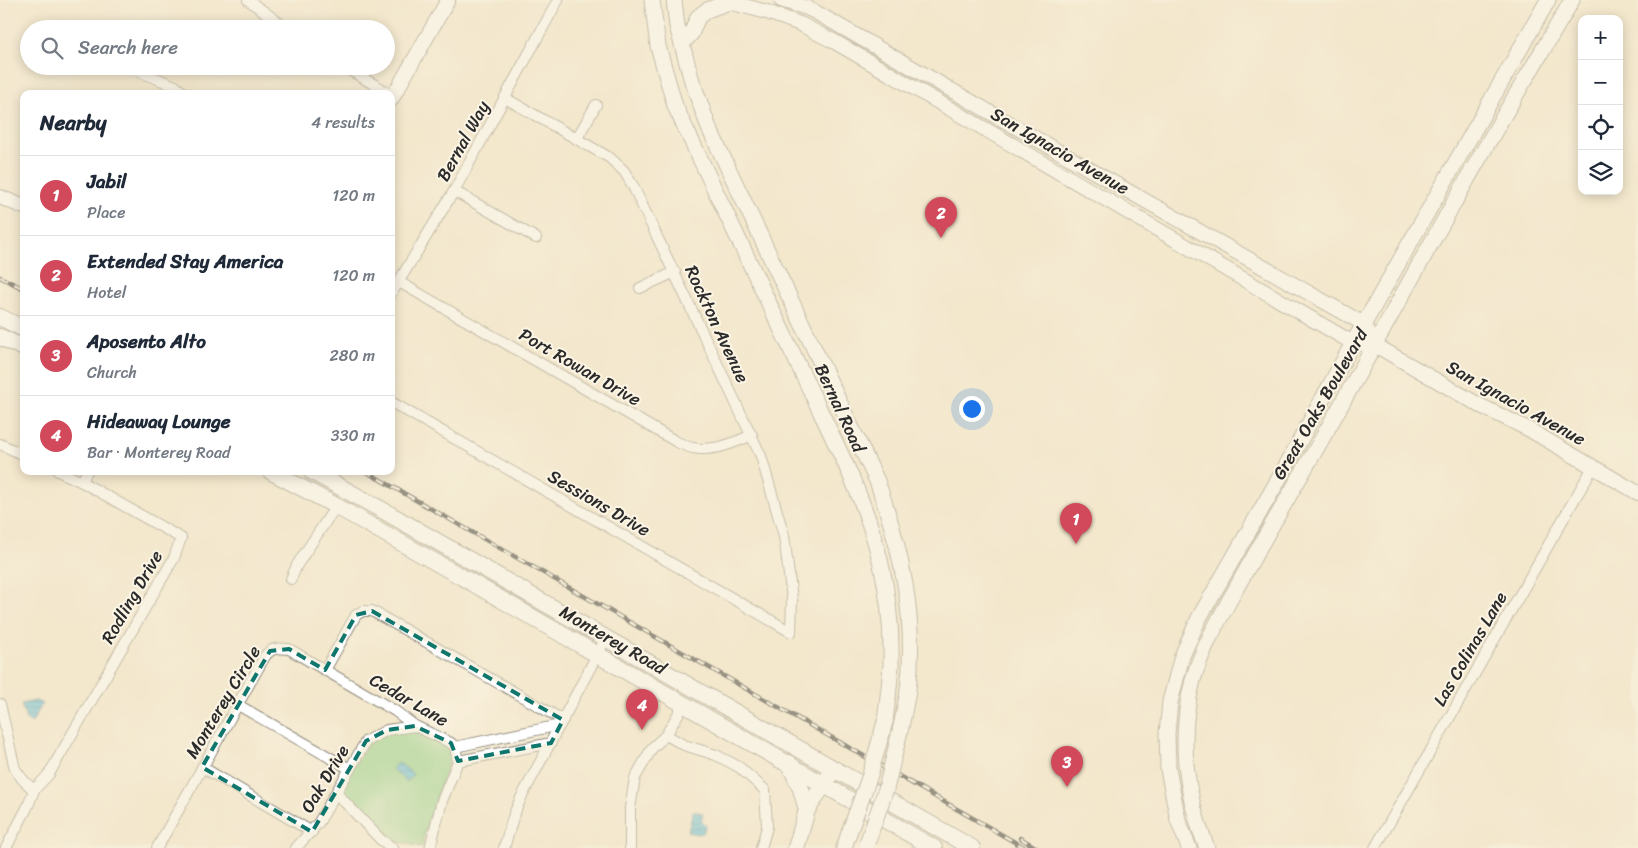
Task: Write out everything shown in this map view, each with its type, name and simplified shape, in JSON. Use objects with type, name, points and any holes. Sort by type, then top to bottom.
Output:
[{"type":"main road","name":"Bernal Road","points":[[652,0],[658,46],[675,106],[856,487],[873,531],[886,585],[891,630],[891,668],[884,722],[872,769],[844,848]]},
{"type":"main road","name":"Bernal Road","points":[[674,0],[677,26],[694,88],[709,128],[877,481],[891,520],[904,576],[909,629],[908,688],[886,789],[866,846]]},
{"type":"main road","name":"Great Oaks Boulevard","points":[[1189,848],[1178,820],[1168,769],[1167,734],[1170,702],[1182,656],[1199,618],[1285,468],[1353,342],[1548,0]]},
{"type":"main road","name":"Great Oaks Boulevard","points":[[1207,848],[1199,829],[1188,782],[1185,749],[1189,699],[1204,649],[1264,538],[1375,345],[1492,135],[1572,0]]},
{"type":"main road","points":[[682,43],[691,34],[698,17],[725,1]]},
{"type":"main road","points":[[1481,119],[1492,135]]},
{"type":"main road","points":[[0,317],[20,327]]},
{"type":"main road","points":[[0,336],[20,346]]},
{"type":"main road","name":"Monterey Road","points":[[278,475],[336,506],[597,654],[934,848]]},
{"type":"main road","name":"Monterey Road","points":[[318,475],[972,848]]},
{"type":"main road","points":[[1249,530],[1264,538]]},
{"type":"main road","points":[[789,764],[801,789],[807,810]]},
{"type":"main road","points":[[796,848],[807,810],[834,769]]},
{"type":"street","points":[[248,0],[276,20]]},
{"type":"street","points":[[395,91],[448,0]]},
{"type":"street","name":"Bernal Way","points":[[395,287],[454,191],[558,0]]},
{"type":"street","name":"San Ignacio Avenue","points":[[781,0],[817,13],[1364,324]]},
{"type":"street","name":"San Ignacio Avenue","points":[[725,1],[767,12],[800,24],[836,42],[1353,342],[1375,345],[1482,406],[1528,429],[1638,493]]},
{"type":"street","points":[[148,75],[180,90]]},
{"type":"street","points":[[358,75],[382,90]]},
{"type":"street","points":[[923,93],[936,81]]},
{"type":"street","name":"Rockton Avenue","points":[[505,98],[610,158],[624,171],[634,186],[761,456],[784,536],[792,599],[791,632]]},
{"type":"street","points":[[578,138],[596,105]]},
{"type":"street","points":[[454,191],[536,238]]},
{"type":"street","points":[[0,197],[20,205]]},
{"type":"street","points":[[640,288],[675,272]]},
{"type":"street","name":"Port Rowan Drive","points":[[398,282],[677,442],[692,448],[714,449],[735,443],[752,434]]},
{"type":"street","points":[[1364,324],[1375,345]]},
{"type":"street","name":"Sessions Drive","points":[[395,404],[791,632]]},
{"type":"street","points":[[0,444],[20,453]]},
{"type":"street","name":"Las Colinas Lane","points":[[1375,848],[1593,467]]},
{"type":"street","name":"Rodling Drive","points":[[34,790],[49,774],[174,558],[181,538],[67,475]]},
{"type":"street","points":[[82,482],[86,475]]},
{"type":"street","points":[[291,579],[297,565],[336,506]]},
{"type":"street","points":[[325,670],[354,618],[359,613],[372,611],[561,723]]},
{"type":"street","points":[[504,848],[514,814],[606,638]]},
{"type":"street","name":"Monterey Circle","points":[[160,847],[202,767],[270,650],[277,647],[289,649],[325,670]]},
{"type":"street","name":"Cedar Lane","points":[[325,670],[395,711],[415,726],[451,743],[455,747],[456,766]]},
{"type":"street","points":[[0,704],[15,770],[22,780],[34,790],[28,806],[6,848]]},
{"type":"street","points":[[630,848],[630,808],[635,778],[652,748],[666,735],[684,704]]},
{"type":"street","points":[[238,705],[350,769]]},
{"type":"street","points":[[455,747],[561,723]]},
{"type":"street","name":"Oak Drive","points":[[296,848],[312,832],[366,741],[387,730],[415,726]]},
{"type":"street","points":[[666,735],[684,745],[716,754],[739,767],[765,790],[767,827],[761,848]]},
{"type":"street","points":[[430,848],[442,801],[456,766],[551,743]]},
{"type":"street","points":[[202,767],[312,832]]},
{"type":"street","points":[[336,793],[381,840],[394,848]]},
{"type":"highlighted area","points":[[372,611],[563,720],[551,743],[458,761],[451,743],[415,726],[387,730],[366,741],[312,832],[202,767],[270,651],[289,649],[325,670],[356,615]]},
{"type":"green space","points":[[415,729],[449,747],[450,759],[426,826],[422,847],[383,838],[338,789],[368,744],[388,733]]},
{"type":"water","points":[[36,701],[42,704],[32,723],[26,719],[21,704]]},
{"type":"water","points":[[398,762],[413,774],[407,782],[392,769]]},
{"type":"water","points":[[693,811],[703,813],[701,821],[706,826],[703,833],[688,832]]},
{"type":"railway","points":[[0,277],[20,287]]},
{"type":"railway","points":[[372,475],[1025,848]]},
{"type":"railway","points":[[1020,838],[1037,848]]},
{"type":"place","name":"Extended Stay America","points":[[941,238]]},
{"type":"place","name":"Jabil","points":[[1076,544]]},
{"type":"place","name":"Hideaway Lounge","points":[[642,730]]},
{"type":"place","name":"Aposento Alto","points":[[1067,787]]}]
